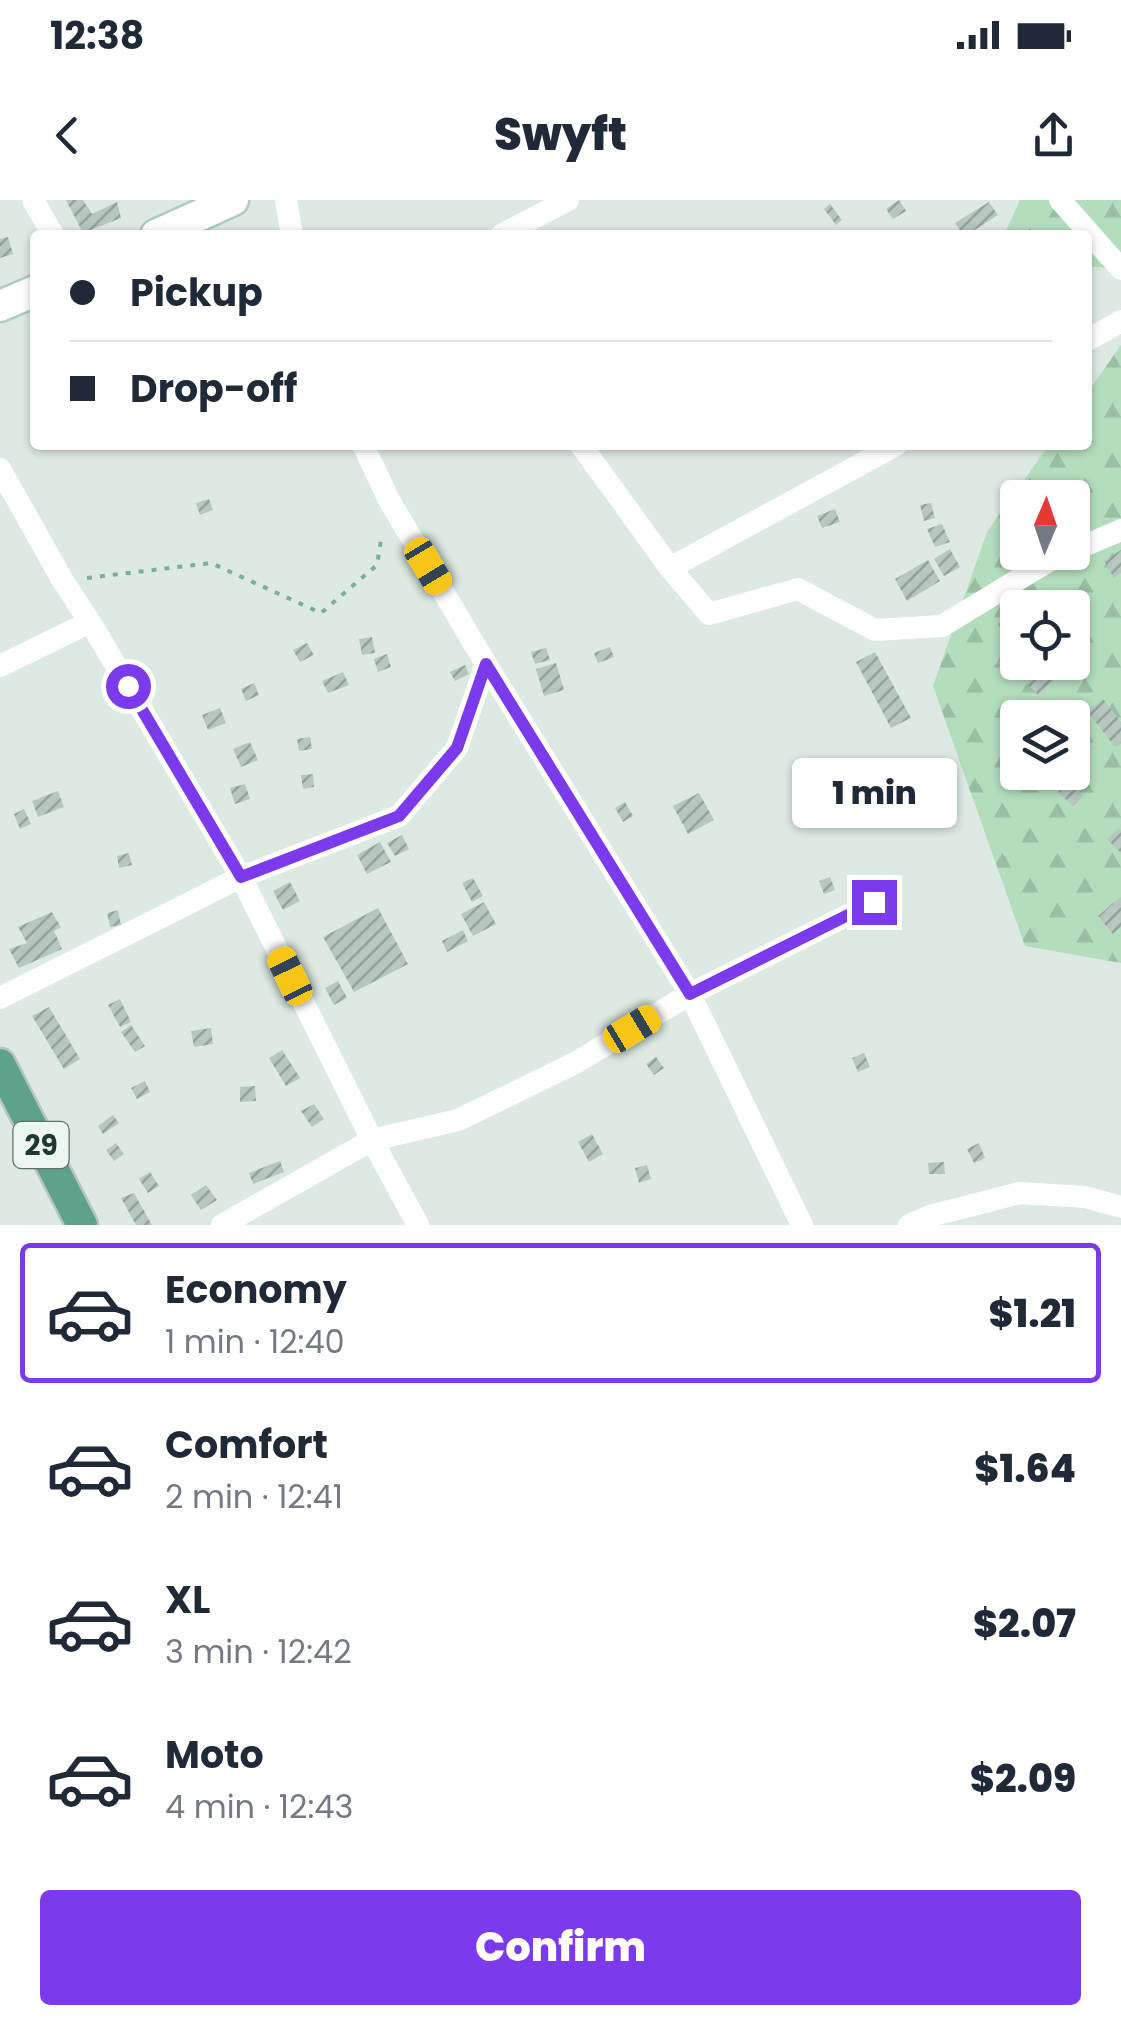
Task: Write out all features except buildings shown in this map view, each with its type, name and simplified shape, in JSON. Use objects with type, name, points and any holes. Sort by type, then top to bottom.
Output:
[{"type":"main road","points":[[167,230],[233,200]]},
{"type":"main road","points":[[0,306],[30,292]]},
{"type":"main road","name":"29","points":[[0,1064],[82,1225]]},
{"type":"street","points":[[33,200],[50,230]]},
{"type":"street","points":[[286,200],[291,230]]},
{"type":"street","points":[[511,230],[568,200]]},
{"type":"street","points":[[1060,200],[1087,230]]},
{"type":"street","points":[[1092,236],[1121,269]]},
{"type":"street","points":[[1092,338],[1121,321]]},
{"type":"street","points":[[365,450],[388,500],[690,994],[802,1225]]},
{"type":"street","points":[[585,450],[670,568],[709,614],[798,589],[875,630],[942,626],[1034,570]]},
{"type":"street","points":[[670,568],[887,450]]},
{"type":"street","points":[[0,469],[241,877],[418,1225]]},
{"type":"street","points":[[1090,544],[1121,530]]},
{"type":"street","points":[[0,666],[90,622]]},
{"type":"street","points":[[0,998],[241,877],[399,816],[457,748],[486,664]]},
{"type":"street","points":[[222,1225],[372,1140],[458,1120],[575,1063],[690,994],[874,902]]},
{"type":"street","points":[[910,1225],[930,1216],[1020,1193],[1085,1197],[1121,1207]]},
{"type":"path","points":[[63,581],[211,563],[321,613],[377,565],[388,500]]},
{"type":"green space","points":[[1020,200],[1121,200],[1121,270],[1092,266],[1092,230],[1006,230]]},
{"type":"green space","points":[[1121,345],[1121,963],[1025,946],[933,686],[987,532],[1000,514],[1000,570],[1090,570],[1090,480],[1024,480],[1045,450],[1092,450],[1092,386]]},
{"type":"route","points":[[128,686],[241,877],[399,816],[457,748],[486,664],[690,994],[874,902]]}]
